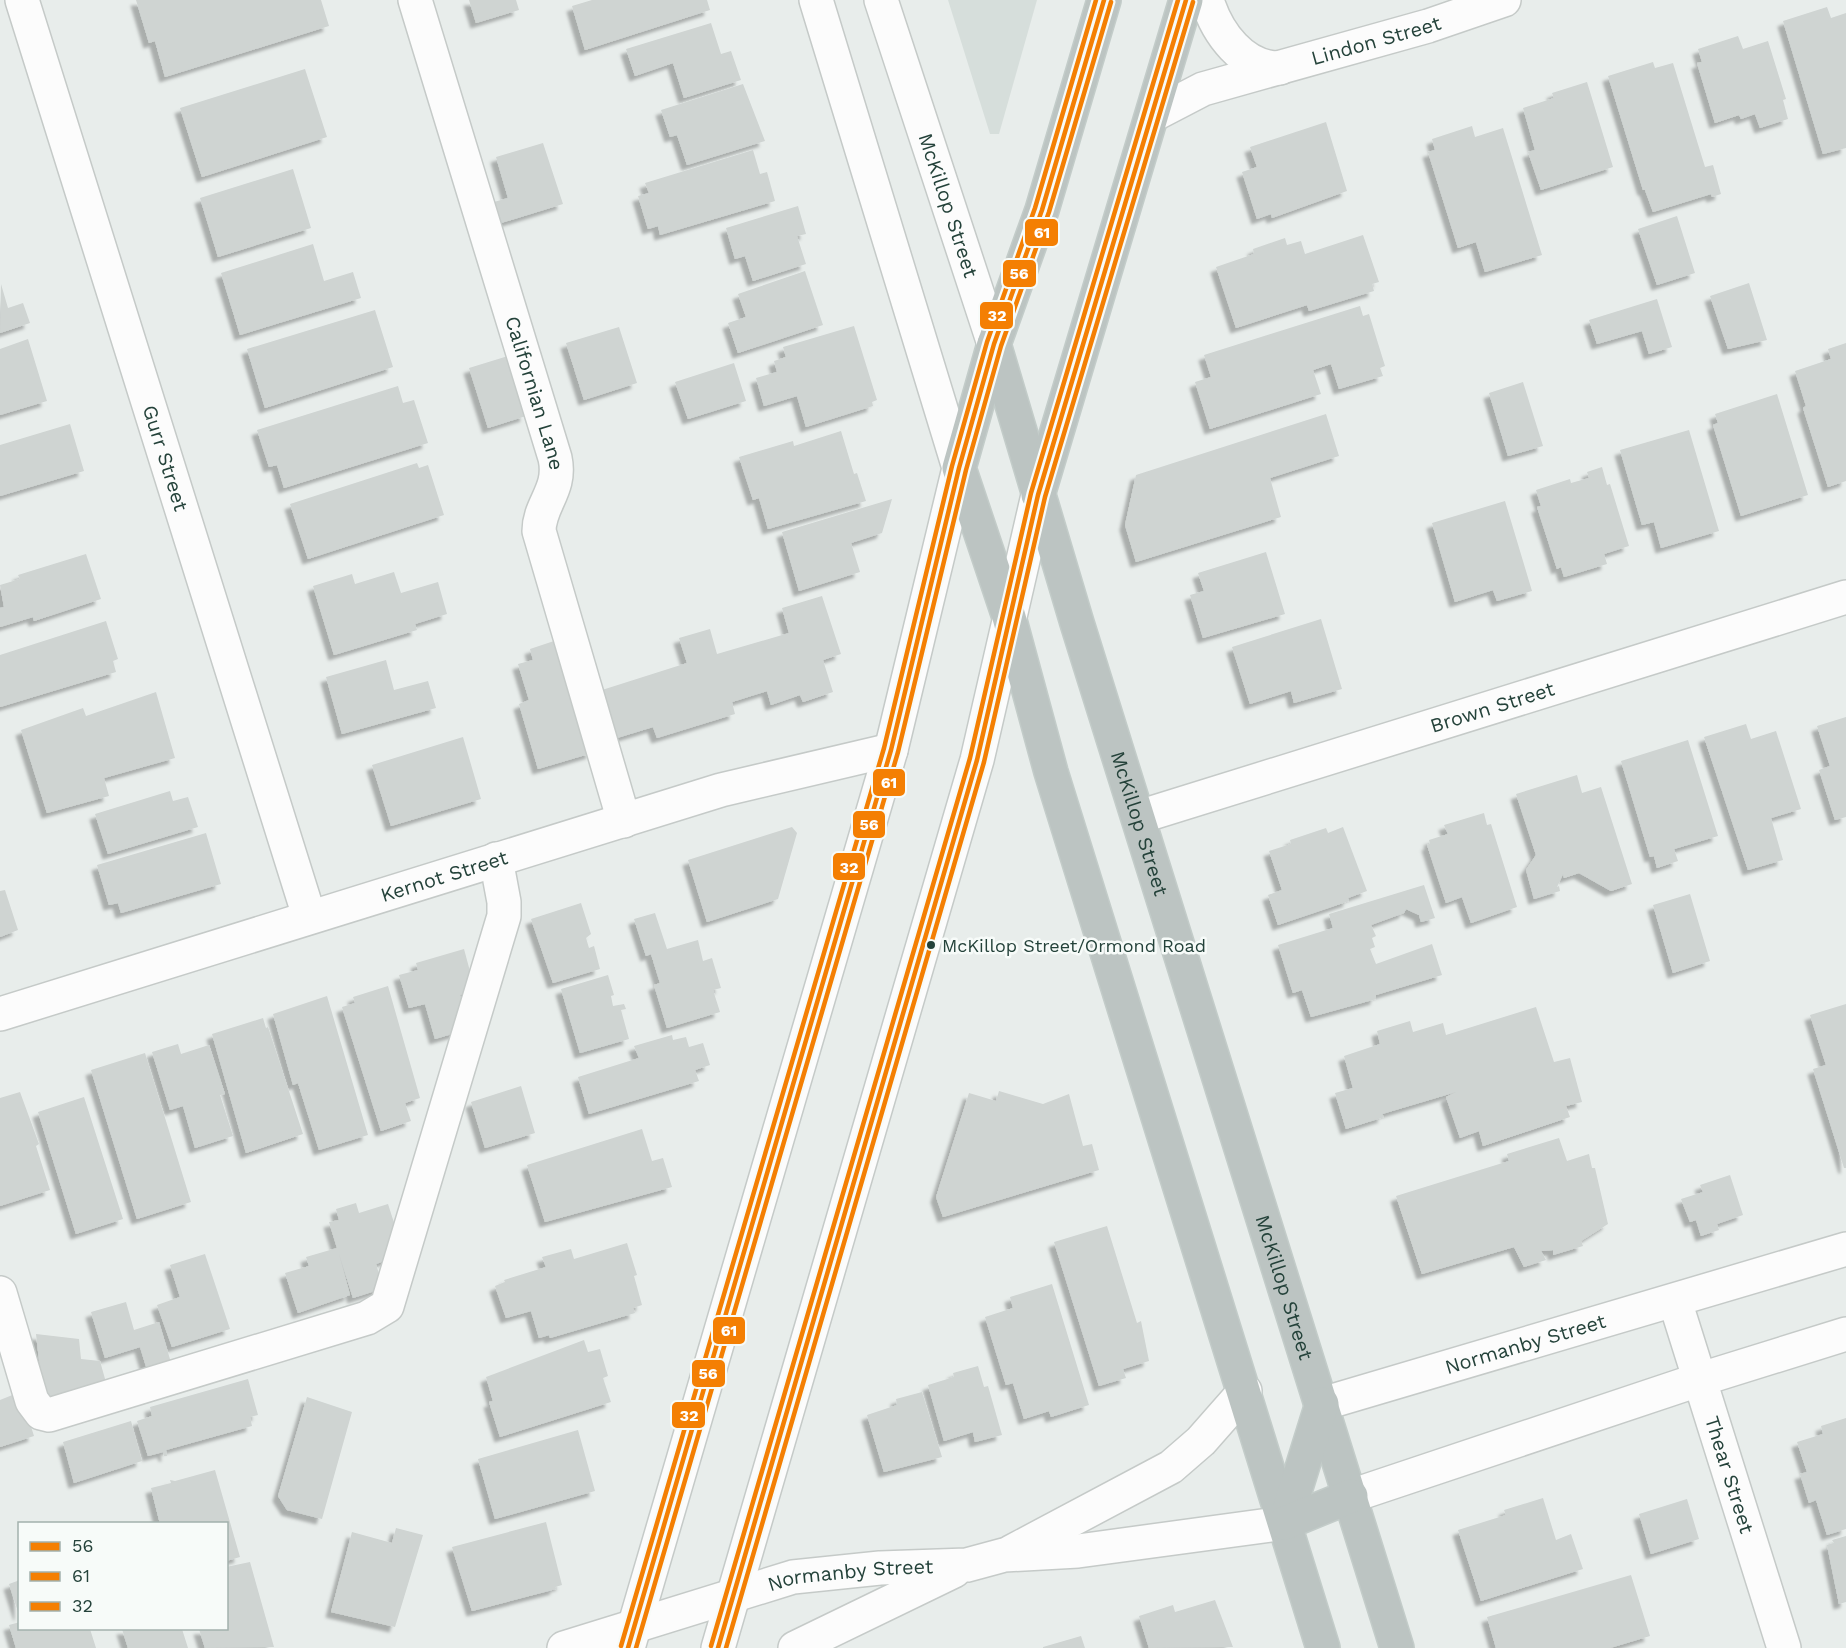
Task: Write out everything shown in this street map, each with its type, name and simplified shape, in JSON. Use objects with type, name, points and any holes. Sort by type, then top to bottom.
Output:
[{"type":"highway","points":[[1104,0],[1042,210],[994,344],[958,468],[1009,617],[1051,772],[1323,1648]]},
{"type":"highway","points":[[1038,495],[1186,0]]},
{"type":"highway","name":"McKillop Street","points":[[994,344],[1038,495],[1397,1648]]},
{"type":"highway","points":[[1286,1523],[1322,1404]]},
{"type":"highway","name":"Normanby Street","points":[[1286,1523],[1351,1496]]},
{"type":"street","name":"Gurr Street","points":[[22,0],[309,916]]},
{"type":"street","name":"Californian Lane","points":[[415,0],[555,458],[557,472],[555,485],[541,518],[539,531],[624,821]]},
{"type":"street","points":[[632,1636],[891,750],[958,468],[816,0]]},
{"type":"street","name":"McKillop Street","points":[[881,0],[994,344]]},
{"type":"street","points":[[1207,0],[1219,27],[1240,52],[1261,67],[1280,68]]},
{"type":"street","name":"Lindon Street","points":[[1153,115],[1193,92],[1428,26],[1504,0]]},
{"type":"street","points":[[718,1648],[977,760],[1038,495]]},
{"type":"street","name":"Brown Street","points":[[1139,817],[1846,597]]},
{"type":"street","name":"Kernot Street","points":[[0,1014],[309,916],[721,790],[891,750]]},
{"type":"street","points":[[0,1293],[32,1401],[41,1413],[50,1416],[367,1318],[387,1306],[504,916],[504,902],[496,859]]},
{"type":"street","name":"Normanby Street","points":[[1322,1404],[1846,1249]]},
{"type":"street","name":"Thear Street","points":[[1675,1301],[1784,1648]]},
{"type":"street","name":"Normanby Street","points":[[1351,1496],[1698,1380],[1846,1334]]},
{"type":"street","name":"Normanby Street","points":[[1004,1555],[1171,1467],[1201,1441],[1245,1391]]},
{"type":"street","name":"Normanby Street","points":[[795,1648],[967,1565],[1004,1555],[1078,1551],[1286,1523]]},
{"type":"street","name":"Normanby Street","points":[[564,1648],[632,1636],[734,1593],[793,1577],[880,1568],[967,1565]]},
{"type":"shaded area","points":[[948,0],[1037,0],[999,134],[990,134]]},
{"type":"building","points":[[136,0],[321,0],[329,26],[165,77],[155,41],[149,43]]},
{"type":"building","points":[[469,0],[516,0],[519,10],[476,23]]},
{"type":"building","points":[[592,0],[707,0],[710,10],[585,50],[572,6]]},
{"type":"building","points":[[1827,7],[1831,18],[1846,13],[1846,148],[1823,154],[1783,21]]},
{"type":"building","points":[[711,23],[721,54],[731,51],[741,80],[684,98],[673,63],[635,76],[626,49]]},
{"type":"building","points":[[1738,36],[1743,49],[1768,41],[1786,99],[1783,100],[1788,119],[1760,128],[1755,114],[1741,119],[1739,115],[1715,123],[1697,63],[1702,62],[1698,49]]},
{"type":"building","points":[[1653,62],[1655,68],[1673,63],[1705,167],[1713,165],[1721,194],[1712,197],[1711,194],[1653,212],[1645,190],[1643,190],[1608,76]]},
{"type":"building","points":[[305,69],[327,137],[202,177],[180,108]]},
{"type":"building","points":[[1587,82],[1613,167],[1541,190],[1528,152],[1535,150],[1523,108],[1554,98],[1552,93]]},
{"type":"building","points":[[743,84],[765,141],[687,165],[677,135],[670,137],[661,110]]},
{"type":"building","points":[[1326,122],[1347,191],[1272,218],[1271,214],[1257,219],[1242,172],[1257,167],[1250,147]]},
{"type":"building","points":[[1472,126],[1475,137],[1503,128],[1542,255],[1485,272],[1476,242],[1458,248],[1428,152],[1435,150],[1432,139]]},
{"type":"building","points":[[543,143],[563,204],[501,223],[494,202],[508,198],[496,157]]},
{"type":"building","points":[[753,150],[760,174],[767,172],[775,201],[660,235],[658,226],[648,229],[638,196],[649,193],[645,183]]},
{"type":"building","points":[[293,169],[311,228],[218,257],[200,198]]},
{"type":"building","points":[[798,206],[806,234],[797,236],[806,264],[753,281],[745,256],[735,259],[726,228]]},
{"type":"building","points":[[1677,216],[1695,273],[1657,285],[1638,229]]},
{"type":"building","points":[[1363,235],[1379,282],[1372,284],[1374,291],[1309,311],[1307,305],[1236,328],[1216,267],[1254,254],[1253,249],[1285,238],[1287,245],[1301,241],[1305,254]]},
{"type":"building","points":[[313,244],[324,281],[353,272],[361,298],[240,335],[221,273]]},
{"type":"building","points":[[805,271],[823,325],[738,353],[728,323],[746,317],[738,294]]},
{"type":"building","points":[[1749,283],[1767,340],[1728,349],[1710,296]]},
{"type":"building","points":[[1,284],[8,308],[23,303],[30,323],[0,333]]},
{"type":"building","points":[[1657,299],[1672,347],[1649,354],[1642,331],[1597,344],[1589,320]]},
{"type":"building","points":[[1360,306],[1363,316],[1369,314],[1385,366],[1380,368],[1383,376],[1339,389],[1331,364],[1313,370],[1321,394],[1210,429],[1195,382],[1211,377],[1204,355]]},
{"type":"building","points":[[375,310],[393,367],[265,408],[247,349]]},
{"type":"building","points":[[854,326],[877,400],[872,402],[873,406],[806,427],[797,396],[764,406],[756,378],[777,372],[774,361],[786,357],[783,347]]},
{"type":"building","points":[[619,327],[637,383],[584,400],[566,343]]},
{"type":"building","points":[[28,339],[47,401],[0,415],[0,349]]},
{"type":"building","points":[[1846,343],[1846,481],[1828,487],[1803,408],[1806,406],[1795,371],[1831,359],[1828,349]]},
{"type":"building","points":[[508,356],[526,416],[488,428],[469,368]]},
{"type":"building","points":[[734,363],[746,401],[688,419],[675,382]]},
{"type":"building","points":[[1523,382],[1543,446],[1508,456],[1489,393]]},
{"type":"building","points":[[398,386],[403,403],[414,400],[428,443],[284,488],[277,465],[269,467],[257,430]]},
{"type":"building","points":[[1777,394],[1808,495],[1741,516],[1713,425],[1718,423],[1715,414]]},
{"type":"building","points":[[1326,414],[1339,456],[1270,478],[1281,517],[1136,562],[1125,525],[1136,475]]},
{"type":"building","points":[[70,424],[84,471],[0,496],[0,445]]},
{"type":"building","points":[[1689,430],[1719,531],[1661,548],[1654,522],[1642,525],[1620,450]]},
{"type":"building","points":[[841,431],[854,474],[857,473],[866,501],[768,529],[759,498],[753,500],[739,457],[793,441],[794,446]]},
{"type":"building","points":[[417,463],[419,468],[428,465],[444,515],[308,559],[290,504]]},
{"type":"building","points":[[1602,467],[1607,485],[1610,484],[1629,546],[1604,554],[1607,564],[1564,577],[1561,567],[1557,569],[1537,507],[1541,506],[1536,490],[1570,479],[1571,483],[1589,478],[1587,472]]},
{"type":"building","points":[[892,499],[882,533],[851,543],[860,572],[799,591],[782,532]]},
{"type":"building","points":[[1505,501],[1532,591],[1497,601],[1493,590],[1455,602],[1432,523]]},
{"type":"building","points":[[1266,552],[1285,614],[1203,638],[1190,595],[1204,591],[1198,573]]},
{"type":"building","points":[[86,554],[101,599],[34,621],[33,617],[0,627],[0,608],[4,607],[0,585],[20,579],[18,575]]},
{"type":"building","points":[[394,572],[401,593],[438,582],[447,614],[415,624],[417,630],[334,655],[313,586],[352,574],[355,584]]},
{"type":"building","points":[[822,596],[841,654],[823,660],[833,692],[803,702],[800,695],[771,705],[767,691],[732,702],[735,714],[657,738],[653,727],[617,738],[602,690],[687,663],[679,638],[710,629],[717,654],[789,633],[782,608]]},
{"type":"building","points":[[1321,619],[1342,689],[1294,703],[1291,691],[1250,704],[1232,647]]},
{"type":"building","points":[[106,621],[118,659],[113,661],[116,672],[0,707],[0,655]]},
{"type":"building","points":[[554,641],[592,753],[538,769],[519,704],[529,700],[518,664],[533,660],[530,649]]},
{"type":"building","points":[[386,660],[394,690],[428,681],[436,708],[342,734],[326,677]]},
{"type":"building","points":[[156,692],[175,758],[104,778],[109,796],[47,813],[21,730],[83,708],[86,716]]},
{"type":"building","points":[[1846,717],[1846,817],[1835,820],[1819,770],[1830,766],[1817,726]]},
{"type":"building","points":[[1746,724],[1751,739],[1776,731],[1801,809],[1771,818],[1783,860],[1748,870],[1704,737]]},
{"type":"building","points":[[463,737],[481,799],[391,826],[372,765]]},
{"type":"building","points":[[1688,740],[1718,836],[1674,849],[1678,861],[1657,868],[1654,856],[1650,857],[1621,761]]},
{"type":"building","points":[[1577,775],[1582,793],[1601,787],[1632,884],[1611,891],[1579,873],[1564,878],[1563,874],[1557,887],[1559,886],[1560,891],[1534,899],[1526,870],[1536,855],[1516,794]]},
{"type":"building","points":[[170,791],[173,801],[188,797],[198,827],[108,854],[95,814]]},
{"type":"building","points":[[1484,813],[1487,825],[1491,824],[1517,907],[1471,923],[1462,897],[1446,903],[1427,845],[1430,844],[1429,840],[1448,834],[1444,825]]},
{"type":"building","points":[[792,827],[797,833],[778,899],[707,922],[688,860]]},
{"type":"building","points":[[1343,827],[1367,891],[1348,898],[1349,901],[1278,925],[1268,895],[1282,890],[1269,851],[1291,844],[1290,840],[1326,828],[1328,833]]},
{"type":"building","points":[[206,833],[221,884],[121,913],[118,903],[109,905],[97,865]]},
{"type":"building","points":[[1424,885],[1435,918],[1421,922],[1419,915],[1406,909],[1404,913],[1371,925],[1376,936],[1372,938],[1375,947],[1370,949],[1376,964],[1432,944],[1442,975],[1376,995],[1376,999],[1311,1017],[1302,990],[1293,993],[1278,945],[1333,928],[1329,914]]},
{"type":"building","points":[[5,890],[18,930],[0,937],[0,891]]},
{"type":"building","points":[[1690,894],[1710,961],[1673,973],[1653,905]]},
{"type":"building","points":[[581,903],[591,934],[586,938],[589,948],[594,946],[600,969],[553,983],[531,919]]},
{"type":"building","points":[[655,913],[667,949],[698,940],[703,961],[712,958],[721,988],[713,990],[720,1012],[667,1028],[654,985],[660,983],[651,954],[646,956],[634,919]]},
{"type":"building","points":[[464,949],[474,986],[472,991],[460,995],[465,1014],[462,1031],[435,1039],[425,1004],[409,1008],[399,975],[418,970],[416,963]]},
{"type":"building","points":[[608,975],[614,995],[611,996],[613,1006],[624,1004],[626,1009],[621,1010],[629,1039],[580,1053],[561,989]]},
{"type":"building","points":[[388,986],[420,1098],[405,1103],[411,1121],[381,1131],[342,1007],[355,1003],[353,997]]},
{"type":"building","points":[[327,996],[368,1135],[319,1150],[298,1083],[293,1085],[273,1014]]},
{"type":"building","points":[[1846,1004],[1846,1168],[1844,1168],[1813,1069],[1826,1065],[1810,1015]]},
{"type":"building","points":[[1536,1007],[1554,1062],[1570,1058],[1582,1102],[1566,1106],[1570,1117],[1483,1146],[1479,1131],[1460,1138],[1446,1097],[1456,1092],[1382,1114],[1384,1117],[1346,1129],[1335,1093],[1353,1088],[1344,1056],[1380,1044],[1377,1031],[1410,1021],[1413,1032],[1443,1023],[1446,1035]]},
{"type":"building","points":[[263,1018],[303,1134],[246,1153],[212,1034]]},
{"type":"building","points":[[672,1035],[673,1040],[686,1037],[689,1047],[703,1043],[710,1065],[695,1070],[699,1081],[589,1114],[578,1077],[639,1058],[634,1046]]},
{"type":"building","points":[[178,1044],[181,1054],[209,1045],[225,1094],[220,1095],[233,1136],[195,1148],[183,1106],[170,1110],[152,1052]]},
{"type":"building","points":[[145,1053],[191,1202],[137,1219],[91,1070]]},
{"type":"building","points":[[521,1086],[535,1133],[485,1148],[471,1102]]},
{"type":"building","points":[[999,1091],[1043,1104],[1069,1094],[1083,1146],[1092,1144],[1099,1170],[943,1217],[936,1197],[969,1093],[996,1101]]},
{"type":"building","points":[[20,1092],[39,1144],[36,1146],[50,1190],[0,1206],[0,1098]]},
{"type":"building","points":[[84,1097],[123,1219],[76,1234],[38,1112]]},
{"type":"building","points":[[642,1129],[652,1161],[663,1158],[672,1187],[545,1222],[527,1165]]},
{"type":"building","points":[[1559,1138],[1567,1161],[1589,1154],[1592,1168],[1595,1168],[1608,1224],[1581,1241],[1583,1246],[1553,1255],[1553,1250],[1541,1251],[1546,1260],[1524,1267],[1514,1247],[1422,1274],[1396,1196],[1509,1161],[1507,1154]]},
{"type":"building","points":[[1730,1175],[1743,1215],[1717,1224],[1719,1230],[1701,1236],[1696,1220],[1690,1222],[1681,1199],[1703,1192],[1700,1185]]},
{"type":"building","points":[[356,1203],[359,1213],[388,1204],[397,1232],[392,1258],[376,1264],[382,1284],[381,1289],[353,1298],[339,1254],[350,1295],[298,1313],[285,1273],[309,1266],[306,1257],[337,1248],[329,1222],[339,1220],[336,1209]]},
{"type":"building","points":[[1107,1226],[1137,1323],[1141,1321],[1149,1361],[1123,1369],[1126,1378],[1099,1386],[1054,1242]]},
{"type":"building","points":[[627,1243],[637,1275],[634,1276],[642,1305],[633,1308],[635,1313],[550,1338],[549,1335],[539,1338],[531,1311],[506,1318],[495,1286],[505,1282],[504,1280],[546,1267],[542,1257],[571,1249],[574,1259]]},
{"type":"building","points":[[205,1254],[230,1329],[172,1347],[157,1305],[180,1297],[170,1265]]},
{"type":"building","points":[[1052,1284],[1089,1405],[1051,1417],[1049,1411],[1024,1419],[1013,1383],[1006,1385],[985,1317],[1013,1308],[1010,1297]]},
{"type":"building","points":[[126,1302],[134,1330],[159,1322],[172,1366],[148,1373],[140,1347],[105,1358],[91,1312]]},
{"type":"building","points":[[36,1334],[79,1339],[81,1359],[100,1361],[107,1386],[58,1400],[43,1395]]},
{"type":"building","points":[[584,1340],[588,1352],[600,1349],[608,1376],[603,1378],[611,1402],[500,1437],[489,1402],[493,1401],[486,1377]]},
{"type":"building","points":[[978,1366],[984,1387],[988,1386],[1002,1435],[975,1442],[973,1432],[944,1441],[928,1385],[954,1377],[953,1373]]},
{"type":"building","points":[[248,1379],[258,1415],[250,1417],[252,1426],[166,1450],[167,1456],[164,1456],[163,1452],[148,1456],[137,1421],[152,1416],[150,1407]]},
{"type":"building","points":[[20,1392],[34,1436],[0,1447],[0,1400]]},
{"type":"building","points":[[922,1392],[942,1457],[884,1472],[867,1415],[897,1405],[896,1399]]},
{"type":"building","points":[[307,1397],[352,1412],[322,1519],[287,1510],[278,1496]]},
{"type":"building","points":[[1846,1418],[1846,1529],[1827,1535],[1816,1500],[1809,1503],[1800,1474],[1807,1472],[1797,1442],[1823,1434],[1821,1426]]},
{"type":"building","points":[[131,1421],[142,1461],[74,1483],[63,1442]]},
{"type":"building","points":[[578,1430],[595,1491],[495,1519],[478,1459]]},
{"type":"building","points":[[215,1470],[240,1557],[228,1560],[228,1522],[160,1522],[151,1488],[171,1483],[170,1480],[175,1481]]},
{"type":"building","points":[[1543,1498],[1556,1540],[1571,1534],[1583,1569],[1481,1601],[1458,1530],[1506,1515],[1504,1510]]},
{"type":"building","points":[[1687,1499],[1699,1539],[1651,1554],[1639,1514]]},
{"type":"building","points":[[546,1522],[562,1585],[555,1587],[556,1589],[472,1611],[452,1547]]},
{"type":"building","points":[[396,1528],[423,1535],[395,1627],[331,1612],[352,1532],[392,1543]]},
{"type":"building","points":[[1846,1536],[1846,1602],[1839,1604],[1827,1545],[1834,1543],[1832,1540]]},
{"type":"building","points":[[250,1562],[274,1647],[205,1648],[199,1630],[228,1630],[228,1567]]},
{"type":"building","points":[[1631,1575],[1650,1636],[1610,1648],[1496,1648],[1487,1617]]},
{"type":"building","points":[[18,1581],[18,1612],[9,1584]]},
{"type":"building","points":[[1215,1600],[1233,1647],[1149,1648],[1139,1616],[1173,1605],[1175,1612]]},
{"type":"building","points":[[18,1623],[18,1630],[90,1630],[96,1648],[16,1648],[9,1625]]},
{"type":"building","points":[[122,1630],[182,1630],[188,1648],[128,1648]]},
{"type":"building","points":[[1081,1636],[1085,1648],[1043,1648],[1043,1647]]},
{"type":"transit line","name":"32","points":[[621,1646],[884,748],[952,466],[987,342],[1035,208],[1096,0]]},
{"type":"transit line","name":"56","points":[[628,1648],[891,750],[959,468],[994,344],[1042,210],[1104,0]]},
{"type":"transit line","name":"32","points":[[711,1646],[970,758],[1031,493],[1178,0]]},
{"type":"transit line","name":"56","points":[[718,1648],[977,760],[1038,495],[1186,0]]},
{"type":"transit line","name":"61","points":[[636,1648],[898,752],[966,470],[1001,346],[1049,212],[1111,2]]},
{"type":"transit line","name":"61","points":[[726,1648],[984,762],[1045,497],[1193,2]]},
{"type":"place","name":"McKillop Street/Ormond Road","points":[[931,945]]}]
